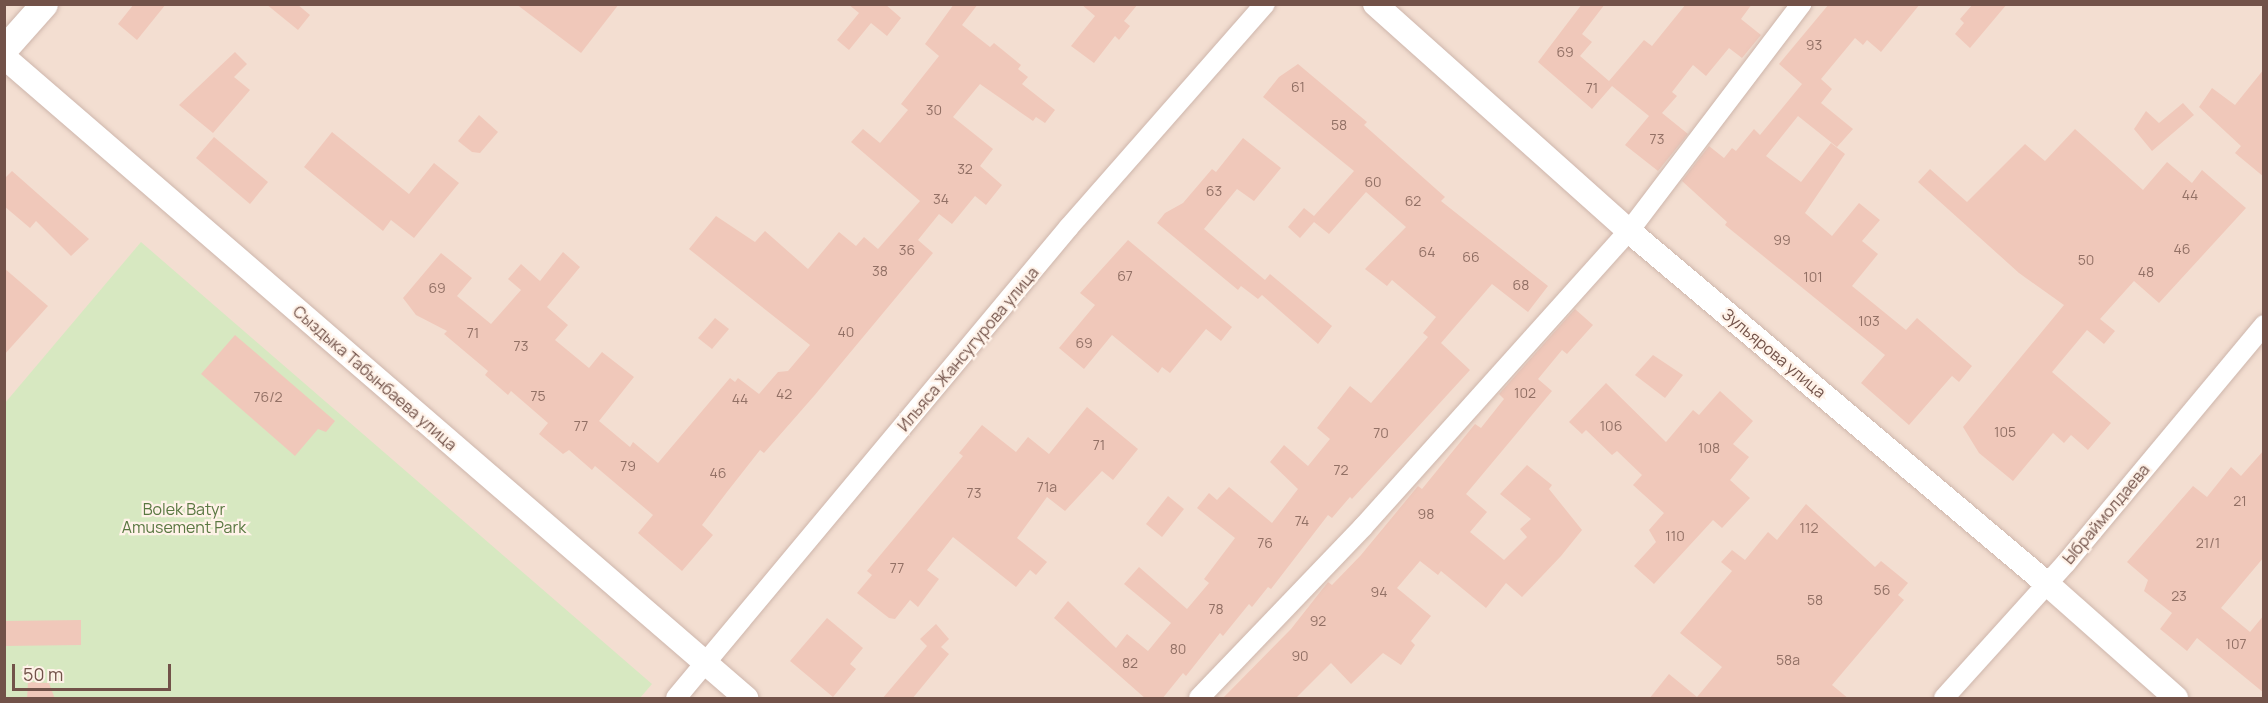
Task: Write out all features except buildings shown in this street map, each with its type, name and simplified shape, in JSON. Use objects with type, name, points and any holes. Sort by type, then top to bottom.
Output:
[{"type":"main road","points":[[4,49],[44,4]]},
{"type":"street","name":"Ильяса Жансугурова улица","points":[[676,699],[1069,227],[1265,4]]},
{"type":"street","name":"Зульярова улица","points":[[1375,4],[1629,231],[2045,582],[2176,699]]},
{"type":"street","points":[[1199,699],[1363,527],[1629,231],[1801,4]]},
{"type":"street","name":"Сыздыка Табынбаева улица","points":[[4,57],[746,699]]},
{"type":"street","name":"Ыбраймолдаева","points":[[1944,699],[2045,582],[2066,563],[2264,325]]},
{"type":"shaded area","points":[[5,5],[2263,5],[2263,698],[5,698]]},
{"type":"green space","name":"Bolek Batyr Amusement Park","points":[[141,242],[652,684],[640,698],[5,698],[5,403]]}]
